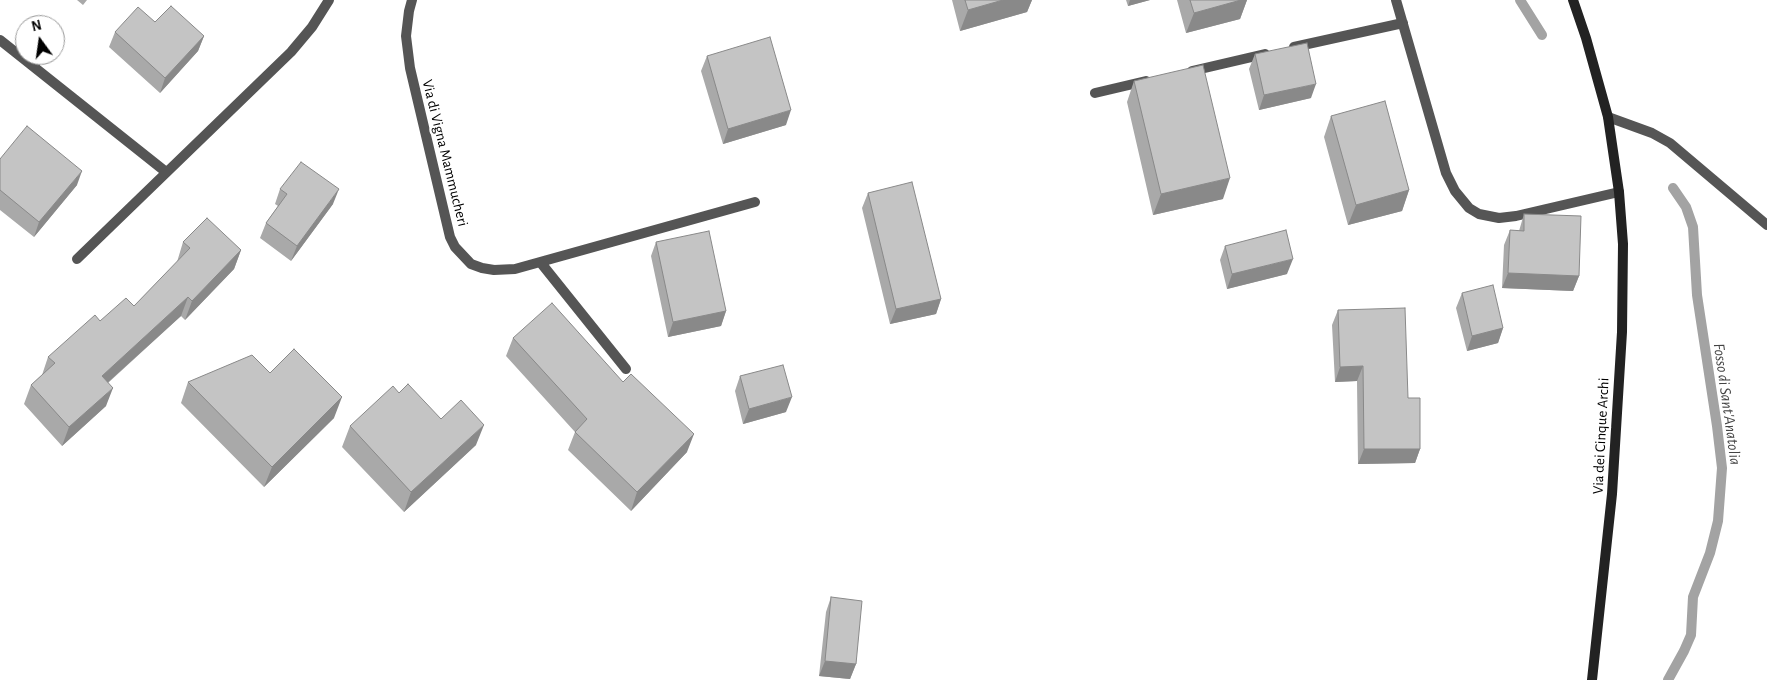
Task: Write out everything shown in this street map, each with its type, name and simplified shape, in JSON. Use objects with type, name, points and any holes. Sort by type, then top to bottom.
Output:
[{"type":"main road","name":"Via dei Cinque Archi","points":[[1573,0],[1586,38],[1608,117],[1620,192],[1624,270],[1611,514],[1592,680]]},
{"type":"street","points":[[77,258],[291,52],[312,27],[329,0]]},
{"type":"street","name":"Via di Vigna Mammucheri","points":[[412,0],[408,11],[407,31],[410,68],[447,226],[455,247],[472,264],[494,270],[515,269],[542,263],[754,202]]},
{"type":"street","points":[[1396,0],[1446,173],[1455,191],[1469,208],[1479,214],[1499,218],[1516,216],[1620,192]]},
{"type":"street","points":[[1181,73],[1403,23]]},
{"type":"street","points":[[0,40],[166,172]]},
{"type":"street","points":[[1095,93],[1152,80]]},
{"type":"street","points":[[1608,117],[1652,133],[1670,143],[1767,225]]},
{"type":"street","points":[[542,263],[626,369]]},
{"type":"building","points":[[965,0],[1003,0],[968,10]]},
{"type":"building","points":[[1190,0],[1241,0],[1194,13]]},
{"type":"building","points":[[171,6],[204,36],[165,78],[115,32],[138,7],[155,22]]},
{"type":"building","points":[[770,37],[791,110],[728,129],[707,56]]},
{"type":"building","points":[[1307,43],[1316,84],[1264,95],[1255,54]]},
{"type":"building","points":[[1203,65],[1230,178],[1161,194],[1134,81]]},
{"type":"building","points":[[1385,101],[1409,190],[1356,205],[1331,116]]},
{"type":"building","points":[[27,126],[82,171],[39,222],[0,190],[0,159]]},
{"type":"building","points":[[301,162],[339,189],[297,246],[266,223],[287,194],[280,189]]},
{"type":"building","points":[[912,182],[941,299],[896,309],[868,193]]},
{"type":"building","points":[[1524,214],[1581,216],[1579,276],[1508,273],[1510,230],[1524,231]]},
{"type":"building","points":[[207,218],[241,250],[192,301],[188,297],[102,376],[113,388],[69,427],[31,385],[55,363],[48,357],[95,315],[100,321],[126,298],[134,306],[190,248],[183,242]]},
{"type":"building","points":[[1286,230],[1293,259],[1232,274],[1225,246]]},
{"type":"building","points":[[709,231],[726,311],[673,322],[656,242]]},
{"type":"building","points":[[1493,285],[1503,328],[1472,336],[1462,293]]},
{"type":"building","points":[[552,303],[623,382],[631,374],[694,434],[637,492],[575,432],[587,419],[513,338]]},
{"type":"building","points":[[1405,308],[1408,398],[1420,398],[1420,449],[1364,449],[1363,366],[1340,367],[1338,310]]},
{"type":"building","points":[[294,349],[342,397],[272,467],[188,382],[252,355],[270,373]]},
{"type":"building","points":[[783,365],[792,397],[749,409],[740,376]]},
{"type":"building","points":[[408,384],[441,419],[461,400],[484,425],[411,492],[350,426],[393,386],[399,393]]},
{"type":"building","points":[[831,597],[862,601],[856,664],[825,661]]},
{"type":"waterway","name":"Fosso di Sant'Anatolia","points":[[1520,0],[1542,35]]},
{"type":"waterway","name":"Fosso di Sant'Anatolia","points":[[1668,680],[1691,635],[1693,597],[1710,553],[1718,521],[1722,468],[1697,295],[1693,227],[1686,207],[1673,188]]}]
